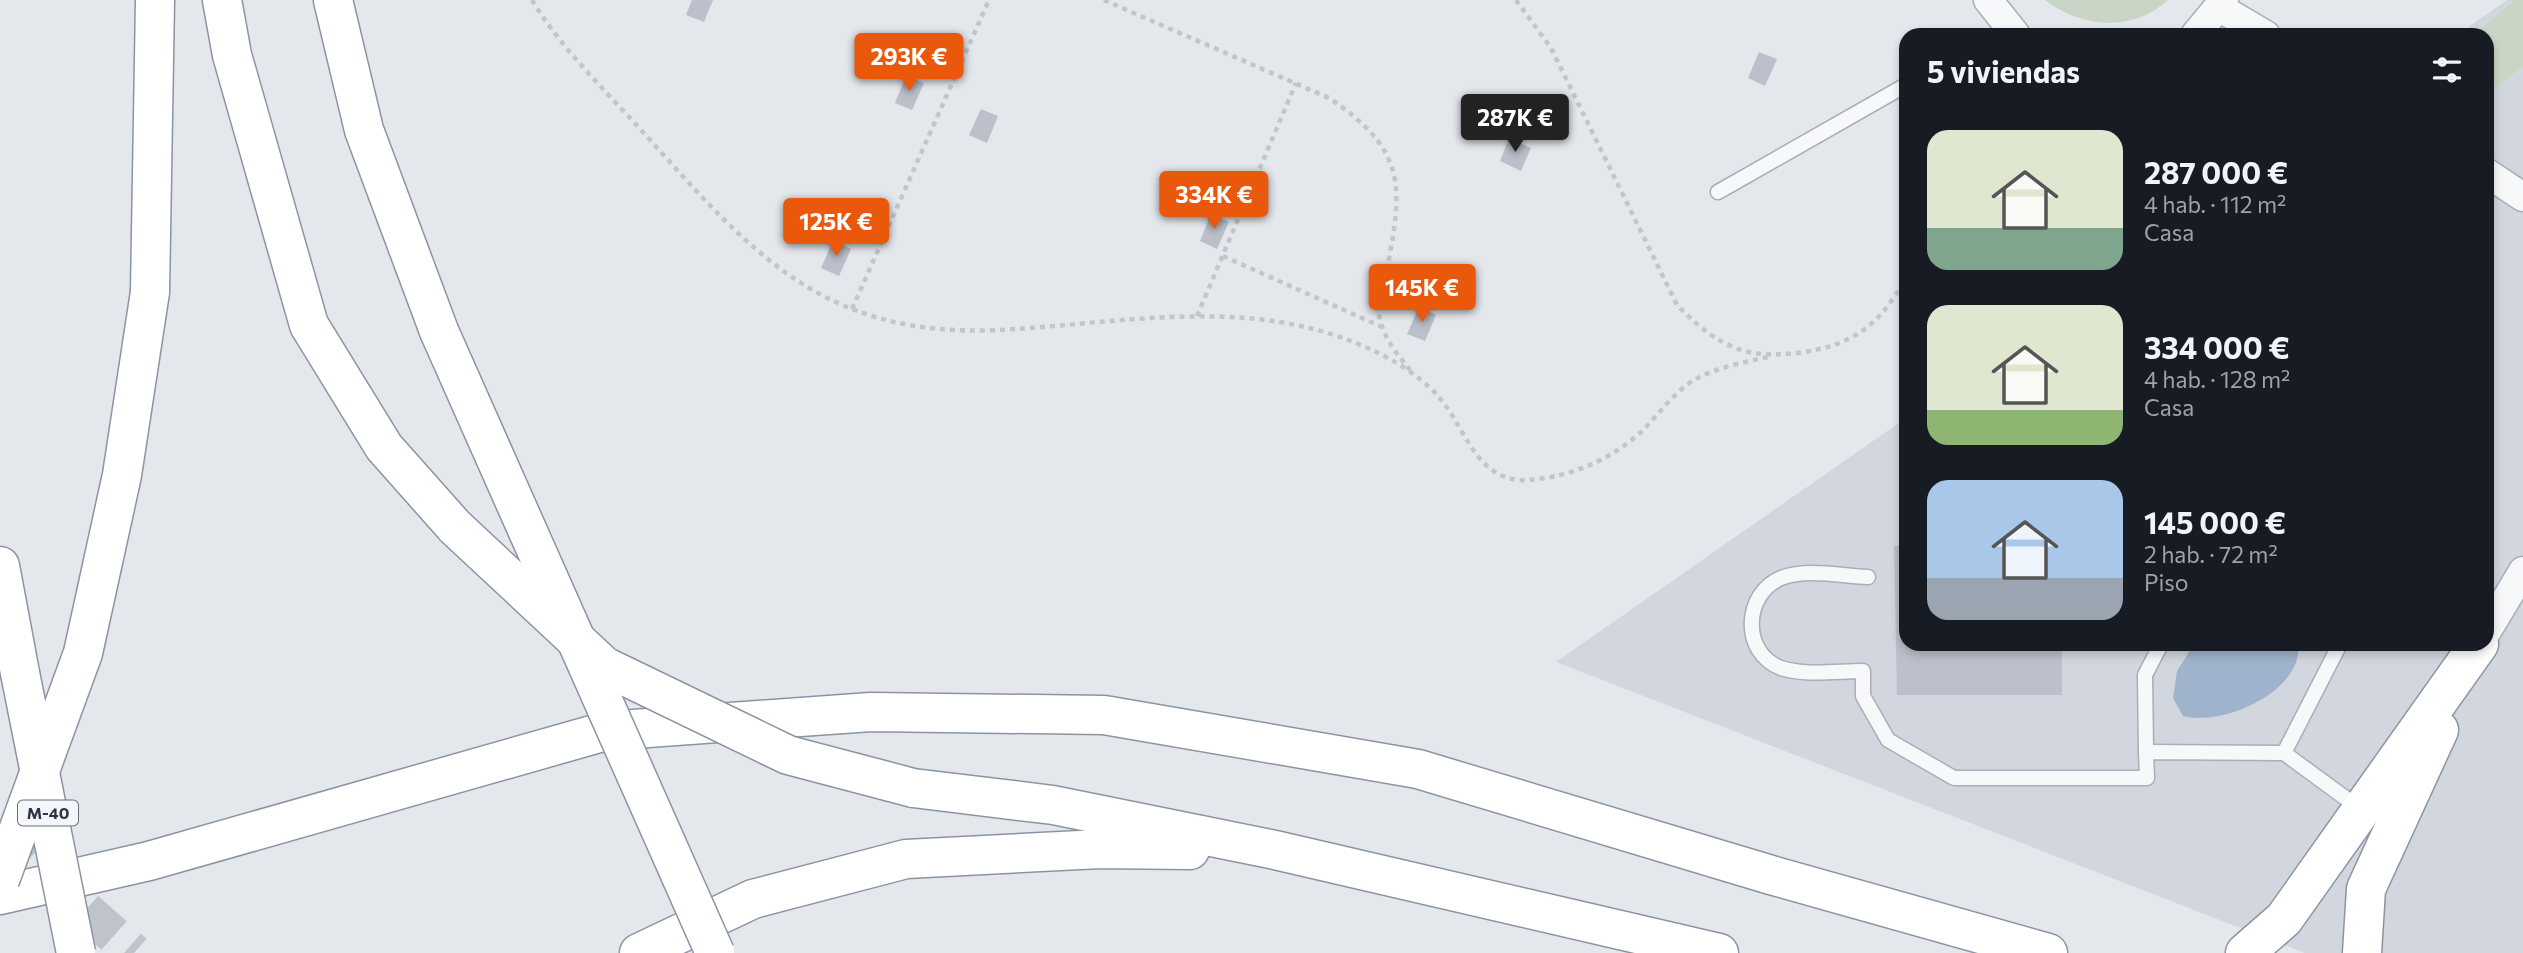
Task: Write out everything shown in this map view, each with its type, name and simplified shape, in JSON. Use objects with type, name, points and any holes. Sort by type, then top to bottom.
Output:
[{"type":"highway","points":[[0,880],[83,653],[122,475],[149,292],[155,0]]},
{"type":"highway","points":[[222,0],[232,55],[309,325],[384,447],[455,527],[604,666],[788,755],[914,788],[1052,805],[1275,850],[1720,953]]},
{"type":"highway","points":[[333,0],[363,130],[439,331],[715,953]]},
{"type":"highway","name":"M-40","points":[[0,566],[76,953]]},
{"type":"highway","points":[[2245,953],[2284,919],[2474,651]]},
{"type":"highway","points":[[2362,953],[2366,889],[2476,651]]},
{"type":"highway","points":[[0,895],[149,861],[606,731],[871,712],[1104,715],[1418,769],[1771,875],[2048,953]]},
{"type":"highway","points":[[639,953],[753,899],[906,859],[1100,849],[1275,850]]},
{"type":"highway","points":[[1771,875],[1968,953]]},
{"type":"street","points":[[1988,0],[2010,28]]},
{"type":"street","points":[[2201,28],[2222,4],[2256,28]]},
{"type":"street","points":[[2494,178],[2523,197]]},
{"type":"street","points":[[2494,619],[2523,571]]},
{"type":"lane","points":[[1718,192],[1899,89]]},
{"type":"lane","points":[[1868,577],[1799,575],[1782,578],[1767,587],[1756,602],[1751,619],[1754,638],[1763,655],[1780,667],[1799,671],[1863,671],[1863,696],[1888,740],[1954,778],[2147,778],[2145,675],[2157,651]]},
{"type":"lane","points":[[2284,753],[2336,651]]},
{"type":"lane","points":[[2147,752],[2284,753],[2361,810]]},
{"type":"path","points":[[532,0],[608,93],[743,241],[796,282],[852,309],[913,328],[996,330],[1163,315],[1297,324],[1363,346],[1413,374]]},
{"type":"path","points":[[538,0],[538,10]]},
{"type":"path","points":[[852,309],[989,0]]},
{"type":"path","points":[[1104,0],[1329,98],[1362,120],[1382,148],[1396,180],[1398,212],[1378,313],[1382,327],[1390,345],[1413,374],[1446,405],[1468,446],[1498,474],[1523,480],[1562,477],[1605,458],[1642,431],[1693,380],[1728,367],[1772,356],[1831,348],[1863,331],[1892,304],[1899,290]]},
{"type":"path","points":[[1516,0],[1551,48],[1677,305],[1703,331],[1734,348],[1772,356]]},
{"type":"path","points":[[1197,316],[1296,83]]},
{"type":"path","points":[[1223,256],[1382,327]]},
{"type":"shaded area","points":[[2507,0],[2523,0],[2523,953],[2305,953],[1556,662],[1899,423],[1899,651],[2494,651],[2494,28],[2467,28]]},
{"type":"green space","points":[[2045,0],[2168,0],[2139,18],[2107,23],[2075,16]]},
{"type":"green space","points":[[2515,0],[2523,0],[2523,66],[2496,88],[2494,28],[2482,28]]},
{"type":"water","points":[[2190,651],[2297,651],[2296,661],[2288,677],[2275,690],[2257,702],[2218,716],[2183,716],[2173,698],[2177,671]]},
{"type":"building","points":[[692,0],[713,0],[704,22],[686,15]]},
{"type":"building","points":[[1759,52],[1777,59],[1765,86],[1748,78]]},
{"type":"building","points":[[906,76],[924,83],[912,110],[895,103]]},
{"type":"building","points":[[981,109],[998,116],[987,143],[969,135]]},
{"type":"building","points":[[1509,138],[1531,148],[1521,171],[1500,161]]},
{"type":"building","points":[[1211,214],[1229,222],[1217,249],[1200,241]]},
{"type":"building","points":[[833,241],[851,249],[839,276],[821,268]]},
{"type":"building","points":[[1419,307],[1436,315],[1425,341],[1407,334]]},
{"type":"building","points":[[1894,546],[1899,546],[1899,651],[2062,651],[2062,695],[1897,695]]},
{"type":"tunnel","points":[[0,835],[134,953]]}]
